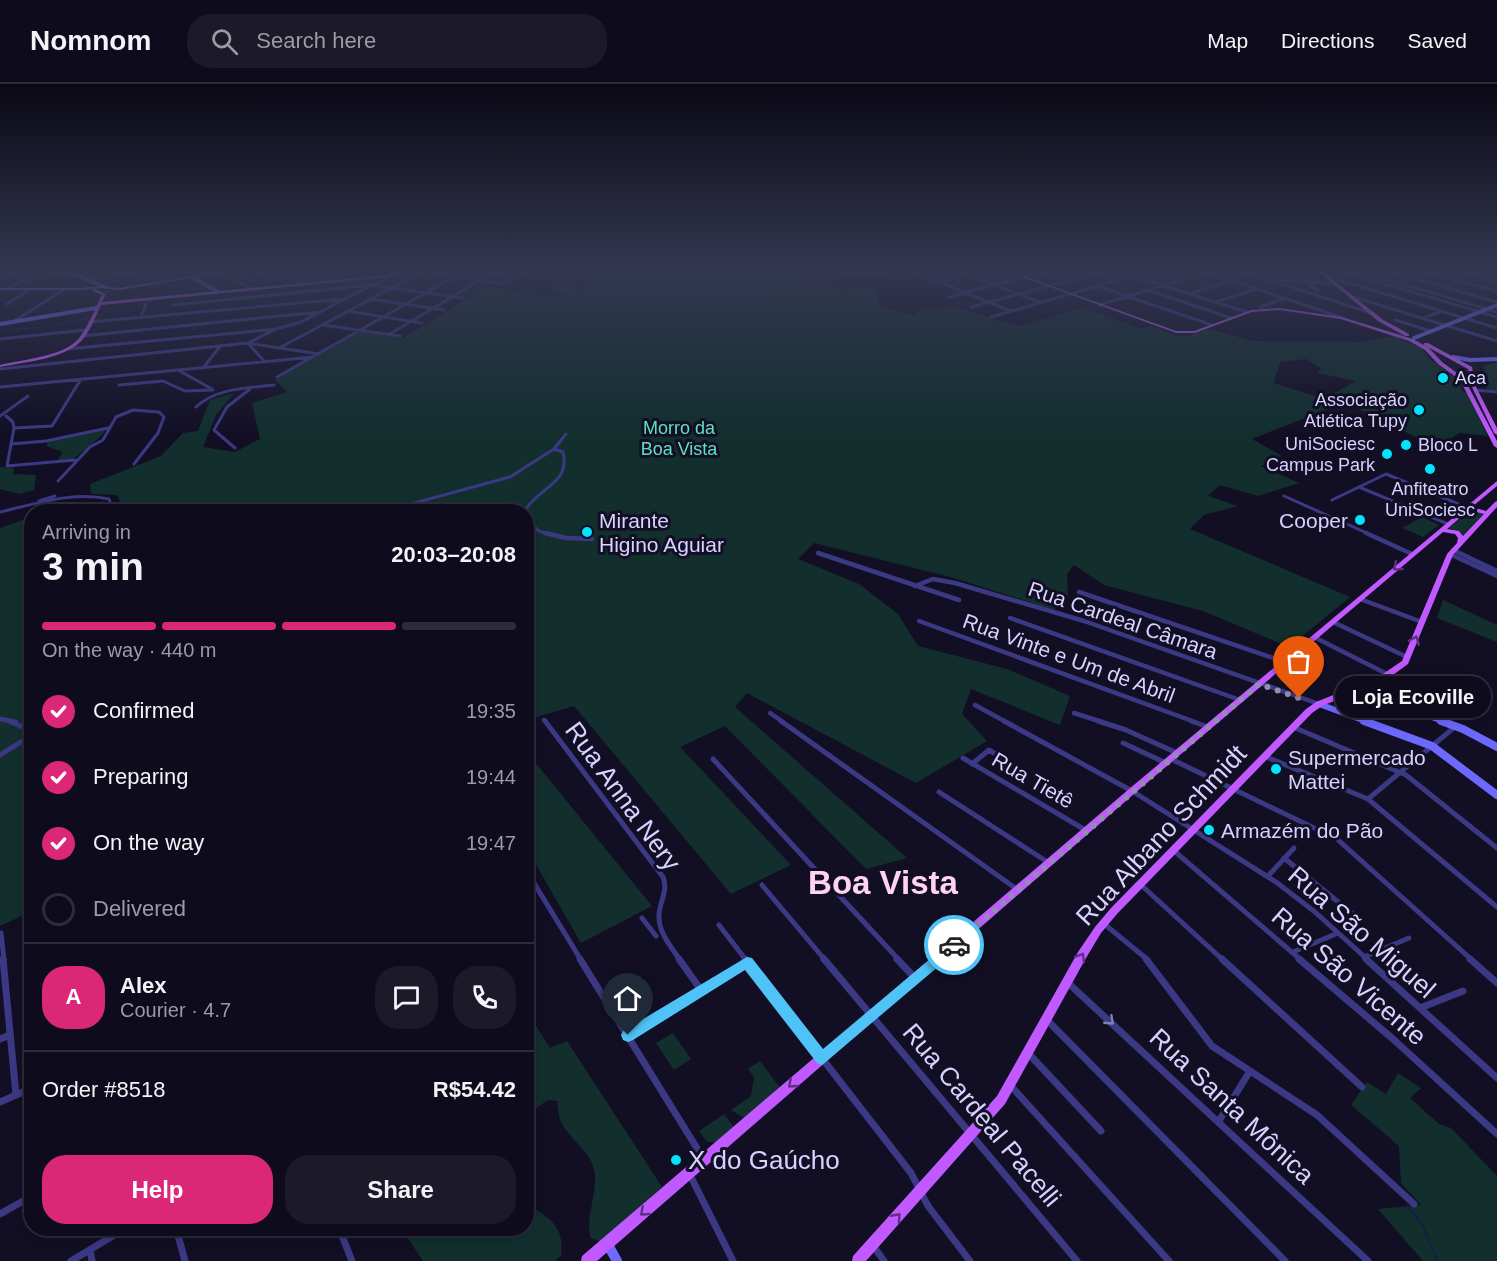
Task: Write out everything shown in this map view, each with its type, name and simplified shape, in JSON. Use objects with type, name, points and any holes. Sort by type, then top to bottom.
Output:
[{"type":"main road","points":[[1,366],[64,350],[75,344],[88,324]]},
{"type":"main road","points":[[1151,324],[1168,330],[1192,333],[1215,324]]},
{"type":"main road","points":[[1364,324],[1378,324]]},
{"type":"main road","points":[[1364,324],[1421,345],[1465,383],[1497,446]]},
{"type":"main road","points":[[1387,324],[1470,368],[1475,390],[1497,433]]},
{"type":"main road","points":[[1381,330],[1379,328],[1383,327],[1400,331]]},
{"type":"main road","points":[[1448,368],[1461,370],[1470,368]]},
{"type":"main road","points":[[587,1261],[1132,791],[1497,483]]},
{"type":"main road","name":"Rua Albano Schmidt","points":[[858,1261],[993,1111],[1103,923],[1264,756],[1319,704],[1389,675],[1407,657],[1452,552],[1497,502]]},
{"type":"main road","points":[[1468,508],[1487,513]]},
{"type":"main road","points":[[1445,527],[1457,532],[1461,538],[1460,543]]},
{"type":"street","points":[[82,336],[193,324]]},
{"type":"street","points":[[64,350],[296,324]]},
{"type":"street","points":[[277,377],[371,324]]},
{"type":"street","points":[[388,335],[406,324]]},
{"type":"street","points":[[1408,324],[1431,331]]},
{"type":"street","points":[[1443,324],[1497,341]]},
{"type":"street","points":[[281,347],[323,325],[400,336]]},
{"type":"street","points":[[1414,338],[1447,325]]},
{"type":"street","points":[[248,343],[276,328]]},
{"type":"street","points":[[0,339],[86,330]]},
{"type":"street","points":[[248,343],[264,361]]},
{"type":"street","points":[[1,366],[9,368],[248,343],[319,354]]},
{"type":"street","points":[[204,367],[221,345]]},
{"type":"street","points":[[0,387],[313,357]]},
{"type":"street","points":[[1453,357],[1497,359]]},
{"type":"street","points":[[1470,368],[1476,362],[1485,359]]},
{"type":"street","points":[[176,370],[220,393]]},
{"type":"street","points":[[14,428],[52,426],[81,379]]},
{"type":"street","points":[[119,385],[163,381],[185,391],[212,389]]},
{"type":"street","points":[[196,407],[201,401],[220,393],[274,385]]},
{"type":"street","points":[[235,448],[214,430],[225,409],[250,389]]},
{"type":"street","points":[[1475,390],[1497,392]]},
{"type":"street","points":[[0,417],[28,396]]},
{"type":"street","points":[[58,481],[90,447],[103,440],[116,417],[129,410],[152,410],[163,415],[164,419],[158,433],[134,464]]},
{"type":"street","points":[[0,417],[6,416],[13,422],[14,428],[7,466],[76,460]]},
{"type":"street","points":[[11,444],[46,441],[108,428]]},
{"type":"street","points":[[411,504],[510,477],[555,449],[566,434]]},
{"type":"street","points":[[45,447],[46,441]]},
{"type":"street","points":[[527,504],[554,483],[563,471],[566,463],[565,454],[555,449]]},
{"type":"street","points":[[1332,500],[1386,474],[1468,508]]},
{"type":"street","points":[[1359,488],[1445,527]]},
{"type":"street","points":[[29,504],[55,496]]},
{"type":"street","points":[[1284,496],[1412,554]]},
{"type":"street","points":[[37,504],[63,499],[96,497],[109,499],[111,504]]},
{"type":"street","points":[[16,508],[24,506]]},
{"type":"street","points":[[0,512],[24,506]]},
{"type":"street","points":[[534,527],[545,533],[577,540],[592,539]]},
{"type":"street","points":[[1452,552],[1497,571]]},
{"type":"street","points":[[1452,552],[1497,576]]},
{"type":"street","points":[[818,553],[959,600]]},
{"type":"street","name":"Rua Cardeal Câmara","points":[[915,586],[933,579],[955,583],[1084,621],[1319,704]]},
{"type":"street","points":[[1079,592],[1285,662]]},
{"type":"street","points":[[1360,599],[1422,622]]},
{"type":"street","points":[[1010,618],[1240,700]]},
{"type":"street","name":"Rua Vinte e Um de Abril","points":[[919,621],[1208,727]]},
{"type":"street","points":[[1333,622],[1407,657]]},
{"type":"street","points":[[1314,637],[1389,675]]},
{"type":"street","points":[[1357,689],[1456,726],[1497,747]]},
{"type":"street","points":[[1319,704],[1432,746],[1497,795]]},
{"type":"street","name":"Rua São Miguel","points":[[975,705],[1132,791],[1268,876],[1305,903],[1497,1078]]},
{"type":"street","points":[[1074,712],[1126,730],[1171,758],[1337,839],[1497,983]]},
{"type":"street","points":[[770,713],[1018,890]]},
{"type":"street","points":[[0,719],[16,722],[24,728]]},
{"type":"street","name":"Rua Anna Nery","points":[[544,720],[663,877],[666,886],[659,913],[660,926]]},
{"type":"street","points":[[1368,799],[1456,726]]},
{"type":"street","points":[[1293,727],[1400,773],[1497,848]]},
{"type":"street","points":[[0,755],[24,738]]},
{"type":"street","points":[[1123,743],[1171,758]]},
{"type":"street","points":[[972,764],[989,750],[1006,760]]},
{"type":"street","points":[[1264,756],[1368,799],[1497,907]]},
{"type":"street","name":"Rua Tietê","points":[[963,758],[1087,831]]},
{"type":"street","points":[[713,759],[915,978]]},
{"type":"street","points":[[939,792],[1049,863]]},
{"type":"street","points":[[1268,876],[1294,848]]},
{"type":"street","name":"Rua São Vicente","points":[[1173,850],[1410,1053],[1497,1134]]},
{"type":"street","points":[[1284,858],[1353,914]]},
{"type":"street","points":[[534,883],[704,1160]]},
{"type":"street","points":[[1140,884],[1362,1087]]},
{"type":"street","name":"Rua Cardeal Pacelli","points":[[762,885],[1077,1261]]},
{"type":"street","points":[[642,918],[654,933],[660,926],[701,990]]},
{"type":"street","points":[[1103,923],[1151,963],[1212,1046],[1317,1116],[1414,1204]]},
{"type":"street","points":[[719,925],[911,1173],[928,1206],[970,1261]]},
{"type":"street","points":[[1,933],[16,1095]]},
{"type":"street","points":[[1293,952],[1338,933]]},
{"type":"street","points":[[1364,957],[1409,938]]},
{"type":"street","points":[[628,1035],[747,962]]},
{"type":"street","name":"Rua Santa Mônica","points":[[1067,981],[1368,1261]]},
{"type":"street","points":[[1420,1008],[1463,991]]},
{"type":"street","points":[[1046,1019],[1285,1261]]},
{"type":"street","points":[[0,1039],[10,1035]]},
{"type":"street","points":[[1028,1053],[1101,1131]]},
{"type":"street","points":[[1219,1121],[1250,1071]]},
{"type":"street","points":[[1010,1085],[1169,1261]]},
{"type":"street","points":[[0,1102],[24,1092]]},
{"type":"street","points":[[689,1173],[733,1261]]},
{"type":"street","points":[[0,1214],[24,1200]]},
{"type":"street","points":[[71,1261],[113,1236]]},
{"type":"street","points":[[178,1236],[185,1261]]},
{"type":"street","points":[[342,1236],[352,1261]]},
{"type":"street","points":[[607,1243],[617,1261]]},
{"type":"street","points":[[872,1245],[884,1261]]},
{"type":"street","points":[[90,1250],[92,1261]]},
{"type":"green space","name":"Morro da Boa Vista","points":[[426,324],[1010,324],[1017,326],[1025,324],[1127,324],[1141,329],[1151,326],[1175,335],[1187,336],[1209,329],[1253,341],[1364,342],[1393,336],[1421,348],[1430,359],[1457,379],[1462,391],[1467,393],[1488,436],[1459,433],[1450,439],[1429,444],[1345,402],[1252,439],[1282,456],[1261,466],[1299,483],[1258,496],[1220,485],[1208,496],[1238,506],[1204,515],[1190,529],[1350,597],[1289,647],[1203,611],[1104,585],[1074,565],[1067,574],[1068,596],[1054,610],[954,578],[814,543],[798,559],[859,584],[898,614],[918,646],[1007,669],[1070,696],[1060,725],[971,689],[962,714],[987,741],[916,783],[747,693],[735,707],[907,858],[866,869],[725,726],[680,747],[791,865],[731,894],[574,706],[534,718],[534,504],[122,504],[117,495],[91,494],[90,484],[161,456],[183,433],[198,431],[210,400],[234,393],[216,415],[203,447],[235,452],[260,439],[252,403],[287,392],[275,380],[359,332],[403,338]],"holes":[[[1306,359],[1321,368],[1317,373],[1356,381],[1324,399],[1274,383],[1280,362]]]},
{"type":"green space","points":[[1497,362],[1497,391],[1487,391],[1484,366]]},
{"type":"green space","points":[[105,431],[94,442],[69,461],[56,462],[63,452],[46,446],[48,442]]},
{"type":"green space","points":[[0,467],[14,468],[13,474],[36,475],[34,490],[19,494],[0,489]]},
{"type":"green space","points":[[1471,510],[1482,512],[1484,515],[1463,535],[1448,528]]},
{"type":"green space","points":[[1422,517],[1439,525],[1423,537],[1402,528]]},
{"type":"green space","points":[[24,519],[24,915],[0,926],[0,528]]},
{"type":"green space","points":[[1443,600],[1497,625],[1497,642],[1437,618]]},
{"type":"green space","points":[[534,761],[652,906],[581,943],[534,861]]},
{"type":"green space","points":[[534,1023],[550,1048],[567,1041],[662,1187],[601,1242],[591,1238],[589,1223],[595,1187],[592,1162],[563,1126],[559,1118],[557,1101],[548,1100],[535,1109]]},
{"type":"green space","points":[[673,1033],[691,1059],[674,1070],[656,1043]]},
{"type":"green space","points":[[760,1061],[781,1089],[746,1119],[731,1110],[751,1096],[754,1077],[748,1069]]},
{"type":"green space","points":[[1398,1073],[1421,1088],[1410,1098],[1439,1124],[1451,1128],[1497,1176],[1497,1261],[1423,1261],[1378,1209],[1421,1205],[1401,1183],[1399,1146],[1351,1105],[1367,1082],[1386,1094]]},
{"type":"green space","points":[[724,1114],[734,1127],[716,1142],[707,1142],[699,1131]]},
{"type":"green space","points":[[534,1209],[554,1224],[561,1237],[561,1256],[555,1261],[423,1261],[407,1236],[534,1236]]},
{"type":"waterway","points":[[0,330],[62,324]]},
{"type":"waterway","points":[[1407,1206],[1423,1225],[1437,1261]]},
{"type":"way so far","points":[[954,945],[1259,684],[1299,698]]},
{"type":"place","name":"Aca","points":[[1443,378]]},
{"type":"place","name":"Associação Atlética Tupy","points":[[1419,410]]},
{"type":"place","name":"Bloco L","points":[[1406,445]]},
{"type":"place","name":"UniSociesc Campus Park","points":[[1387,454]]},
{"type":"place","name":"Anfiteatro UniSociesc","points":[[1430,469]]},
{"type":"place","name":"Cooper","points":[[1360,520]]},
{"type":"place","name":"Mirante Higino Aguiar","points":[[587,532]]},
{"type":"place","name":"Loja Ecoville","points":[[1299,698]]},
{"type":"place","name":"Supermercado Mattei","points":[[1276,769]]},
{"type":"place","name":"Armazém do Pão","points":[[1209,830]]},
{"type":"place","name":"X do Gaúcho","points":[[676,1160]]},
{"type":"district","name":"Boa Vista","points":[[883,882]]},
{"type":"route","points":[[628,1035],[747,962],[822,1059],[954,945]]}]
